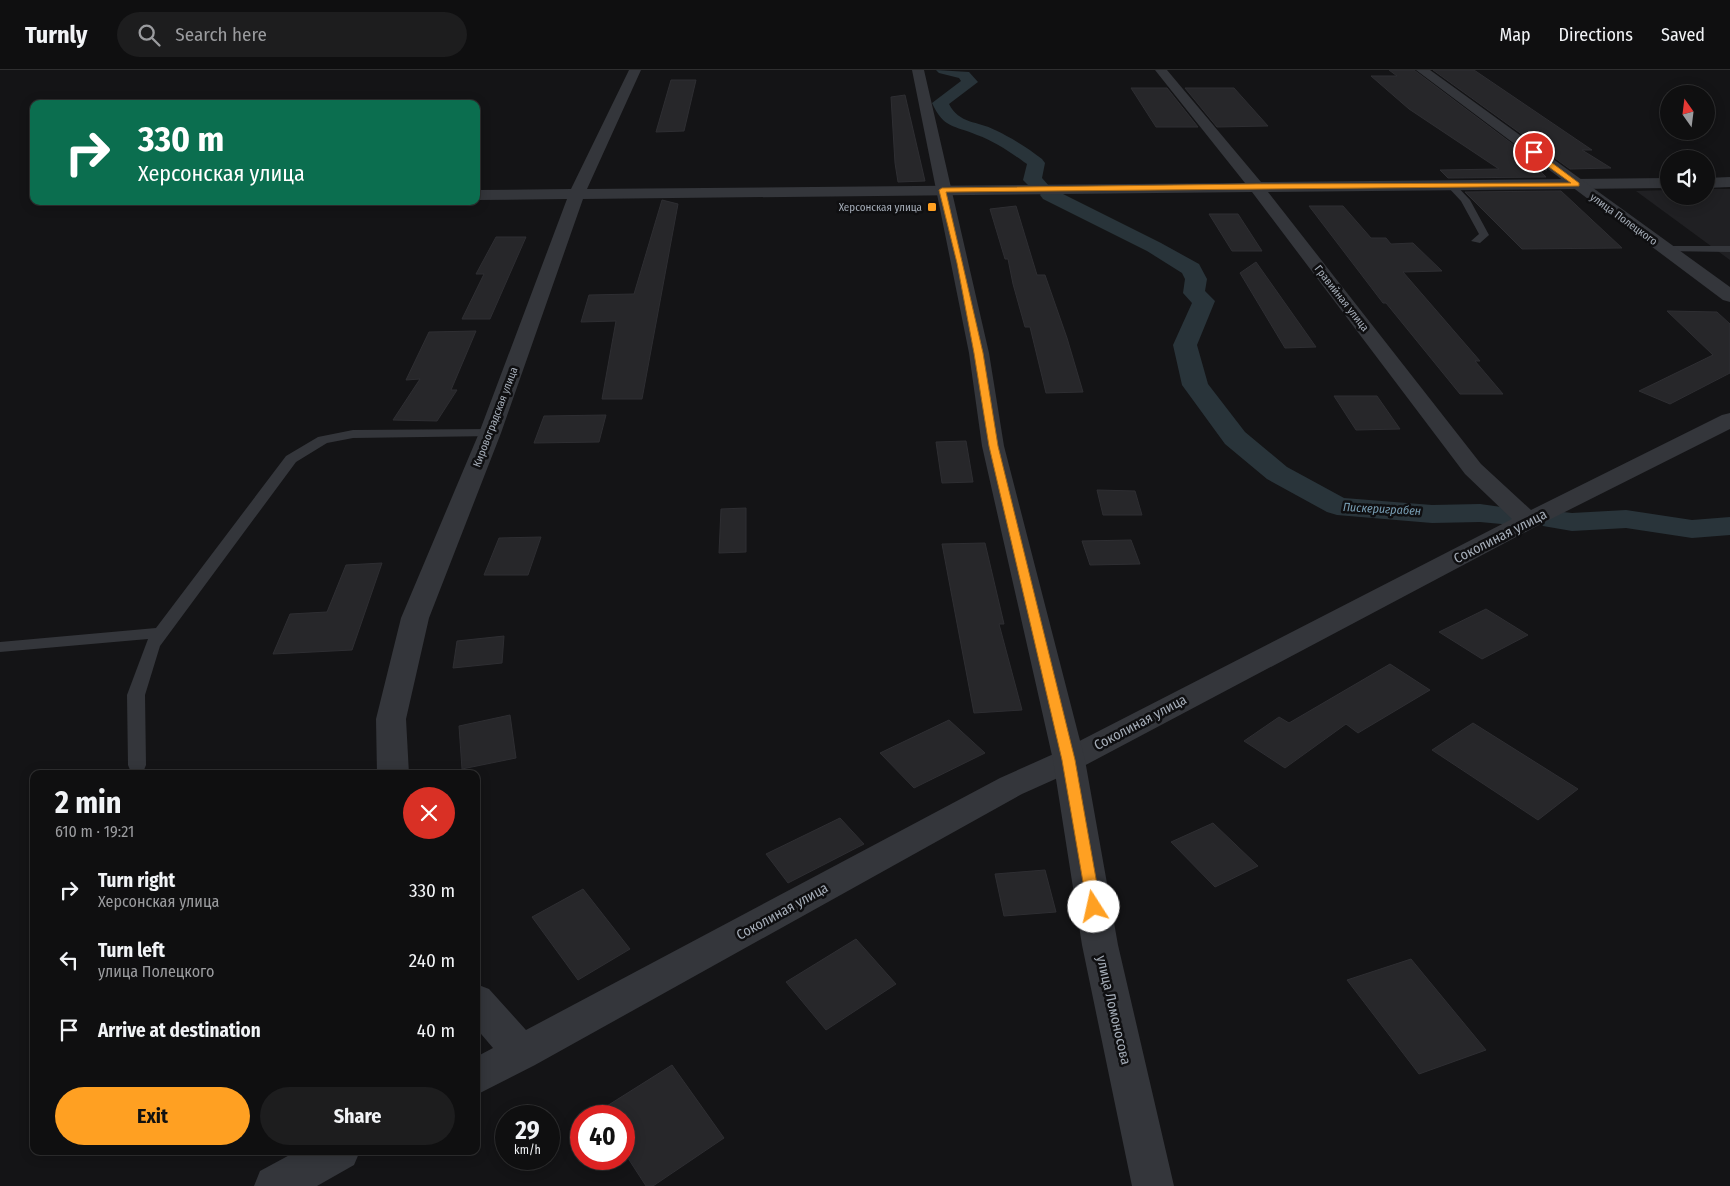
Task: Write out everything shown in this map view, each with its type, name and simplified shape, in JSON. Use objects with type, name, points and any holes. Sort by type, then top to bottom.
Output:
[{"type":"street","name":"Кировоградская улица","points":[[394,770],[390,719],[415,618],[490,433],[576,196],[635,70]]},
{"type":"street","name":"улица Ломоносова","points":[[918,70],[942,190],[979,353],[994,446],[1069,760],[1100,945],[1154,1186]]},
{"type":"street","name":"Гравийная улица","points":[[1161,70],[1256,186],[1473,469],[1528,521]]},
{"type":"street","name":"улица Полецкого","points":[[1422,70],[1730,296]]},
{"type":"street","points":[[1715,183],[1730,182]]},
{"type":"street","points":[[480,195],[576,196],[1256,186],[1660,183]]},
{"type":"street","name":"Соколиная улица","points":[[480,1075],[1011,786],[1069,760],[1528,521],[1730,420]]},
{"type":"street","points":[[480,1005],[521,1053]]},
{"type":"street","points":[[275,1186],[332,1155]]},
{"type":"lane","points":[[1451,185],[1465,200],[1484,235],[1476,241]]},
{"type":"lane","points":[[1666,249],[1730,249]]},
{"type":"lane","points":[[137,765],[136,695],[152,645],[291,460],[308,447],[324,440],[353,434],[490,433]]},
{"type":"lane","points":[[0,647],[160,633]]},
{"type":"shaded area","points":[[1715,189],[1730,189],[1730,260],[1636,191],[1660,190],[1660,205],[1715,205]]},
{"type":"building","points":[[1389,70],[1414,70],[1547,170],[1539,170],[1546,177],[1448,178],[1440,170],[1499,169],[1409,109],[1371,76],[1397,76]]},
{"type":"building","points":[[1433,70],[1474,70],[1592,150],[1582,150],[1611,168],[1570,169]]},
{"type":"building","points":[[671,80],[696,80],[684,131],[656,132]]},
{"type":"building","points":[[1131,88],[1167,88],[1198,127],[1156,127]]},
{"type":"building","points":[[1185,88],[1234,88],[1268,126],[1217,127]]},
{"type":"building","points":[[905,95],[925,181],[898,182],[891,97]]},
{"type":"building","points":[[1561,191],[1622,248],[1522,249],[1465,192]]},
{"type":"building","points":[[662,200],[678,204],[642,399],[602,399],[616,321],[581,322],[589,295],[634,294]]},
{"type":"building","points":[[1016,206],[1037,275],[1045,275],[1083,392],[1046,393],[1030,327],[1025,327],[1008,259],[1005,259],[990,209]]},
{"type":"building","points":[[1309,206],[1343,206],[1371,238],[1386,238],[1391,244],[1413,243],[1442,271],[1403,272],[1480,361],[1475,361],[1503,394],[1460,394],[1386,303],[1383,303]]},
{"type":"building","points":[[1209,214],[1238,214],[1262,251],[1232,251]]},
{"type":"building","points":[[496,237],[526,237],[490,319],[462,319],[484,274],[476,274]]},
{"type":"building","points":[[1256,262],[1316,347],[1285,348],[1240,273]]},
{"type":"building","points":[[1667,311],[1717,312],[1730,324],[1730,373],[1670,404],[1639,391],[1713,355]]},
{"type":"building","points":[[476,331],[451,390],[457,390],[437,421],[393,420],[420,379],[406,380],[429,332]]},
{"type":"building","points":[[1334,396],[1377,396],[1400,429],[1356,430]]},
{"type":"building","points":[[606,415],[599,442],[534,443],[544,416]]},
{"type":"building","points":[[966,441],[973,482],[942,483],[936,442]]},
{"type":"building","points":[[1097,490],[1135,491],[1142,515],[1103,515]]},
{"type":"building","points":[[746,508],[746,552],[719,553],[721,509]]},
{"type":"building","points":[[541,537],[528,575],[484,575],[499,538]]},
{"type":"building","points":[[1131,540],[1140,564],[1090,565],[1082,541]]},
{"type":"building","points":[[985,543],[1004,624],[999,624],[1022,710],[974,713],[942,544]]},
{"type":"building","points":[[382,563],[352,650],[273,654],[290,614],[327,612],[346,565]]},
{"type":"building","points":[[1486,609],[1528,635],[1482,659],[1439,632]]},
{"type":"building","points":[[504,636],[502,663],[453,668],[457,641]]},
{"type":"building","points":[[1390,664],[1430,690],[1358,733],[1346,724],[1285,768],[1244,741],[1279,717],[1289,723]]},
{"type":"building","points":[[510,715],[516,758],[462,769],[459,726]]},
{"type":"building","points":[[949,720],[985,753],[914,788],[880,753]]},
{"type":"building","points":[[1473,723],[1578,789],[1538,820],[1432,750]]},
{"type":"building","points":[[840,818],[864,844],[788,883],[766,854]]},
{"type":"building","points":[[1213,823],[1258,866],[1215,887],[1171,842]]},
{"type":"building","points":[[1045,870],[1056,912],[1004,916],[995,874]]},
{"type":"building","points":[[583,889],[630,949],[578,980],[532,917]]},
{"type":"building","points":[[856,939],[896,984],[826,1030],[786,982]]},
{"type":"building","points":[[1411,959],[1486,1050],[1419,1074],[1347,980]]},
{"type":"building","points":[[672,1065],[724,1138],[653,1186],[646,1186],[635,1169],[635,1105],[608,1105]]},
{"type":"waterway","name":"Пискериграбен","points":[[944,70],[964,75],[970,82],[940,103],[950,119],[956,123],[990,134],[1031,159],[1036,163],[1032,180],[1041,187]]},
{"type":"waterway","name":"Пискериграбен","points":[[1050,195],[1154,247],[1191,269],[1196,279],[1194,293],[1204,301],[1185,345],[1195,385],[1235,438],[1277,473],[1337,506],[1432,514],[1480,513],[1512,516]]},
{"type":"waterway","name":"Пискериграбен","points":[[1554,520],[1572,522],[1626,519],[1692,529],[1730,526]]},
{"type":"place","name":"Херсонская улица","points":[[932,207]]},
{"type":"route","points":[[1094,907],[1069,760],[994,446],[979,353],[942,190],[1256,186],[1577,185],[1534,152]]}]
